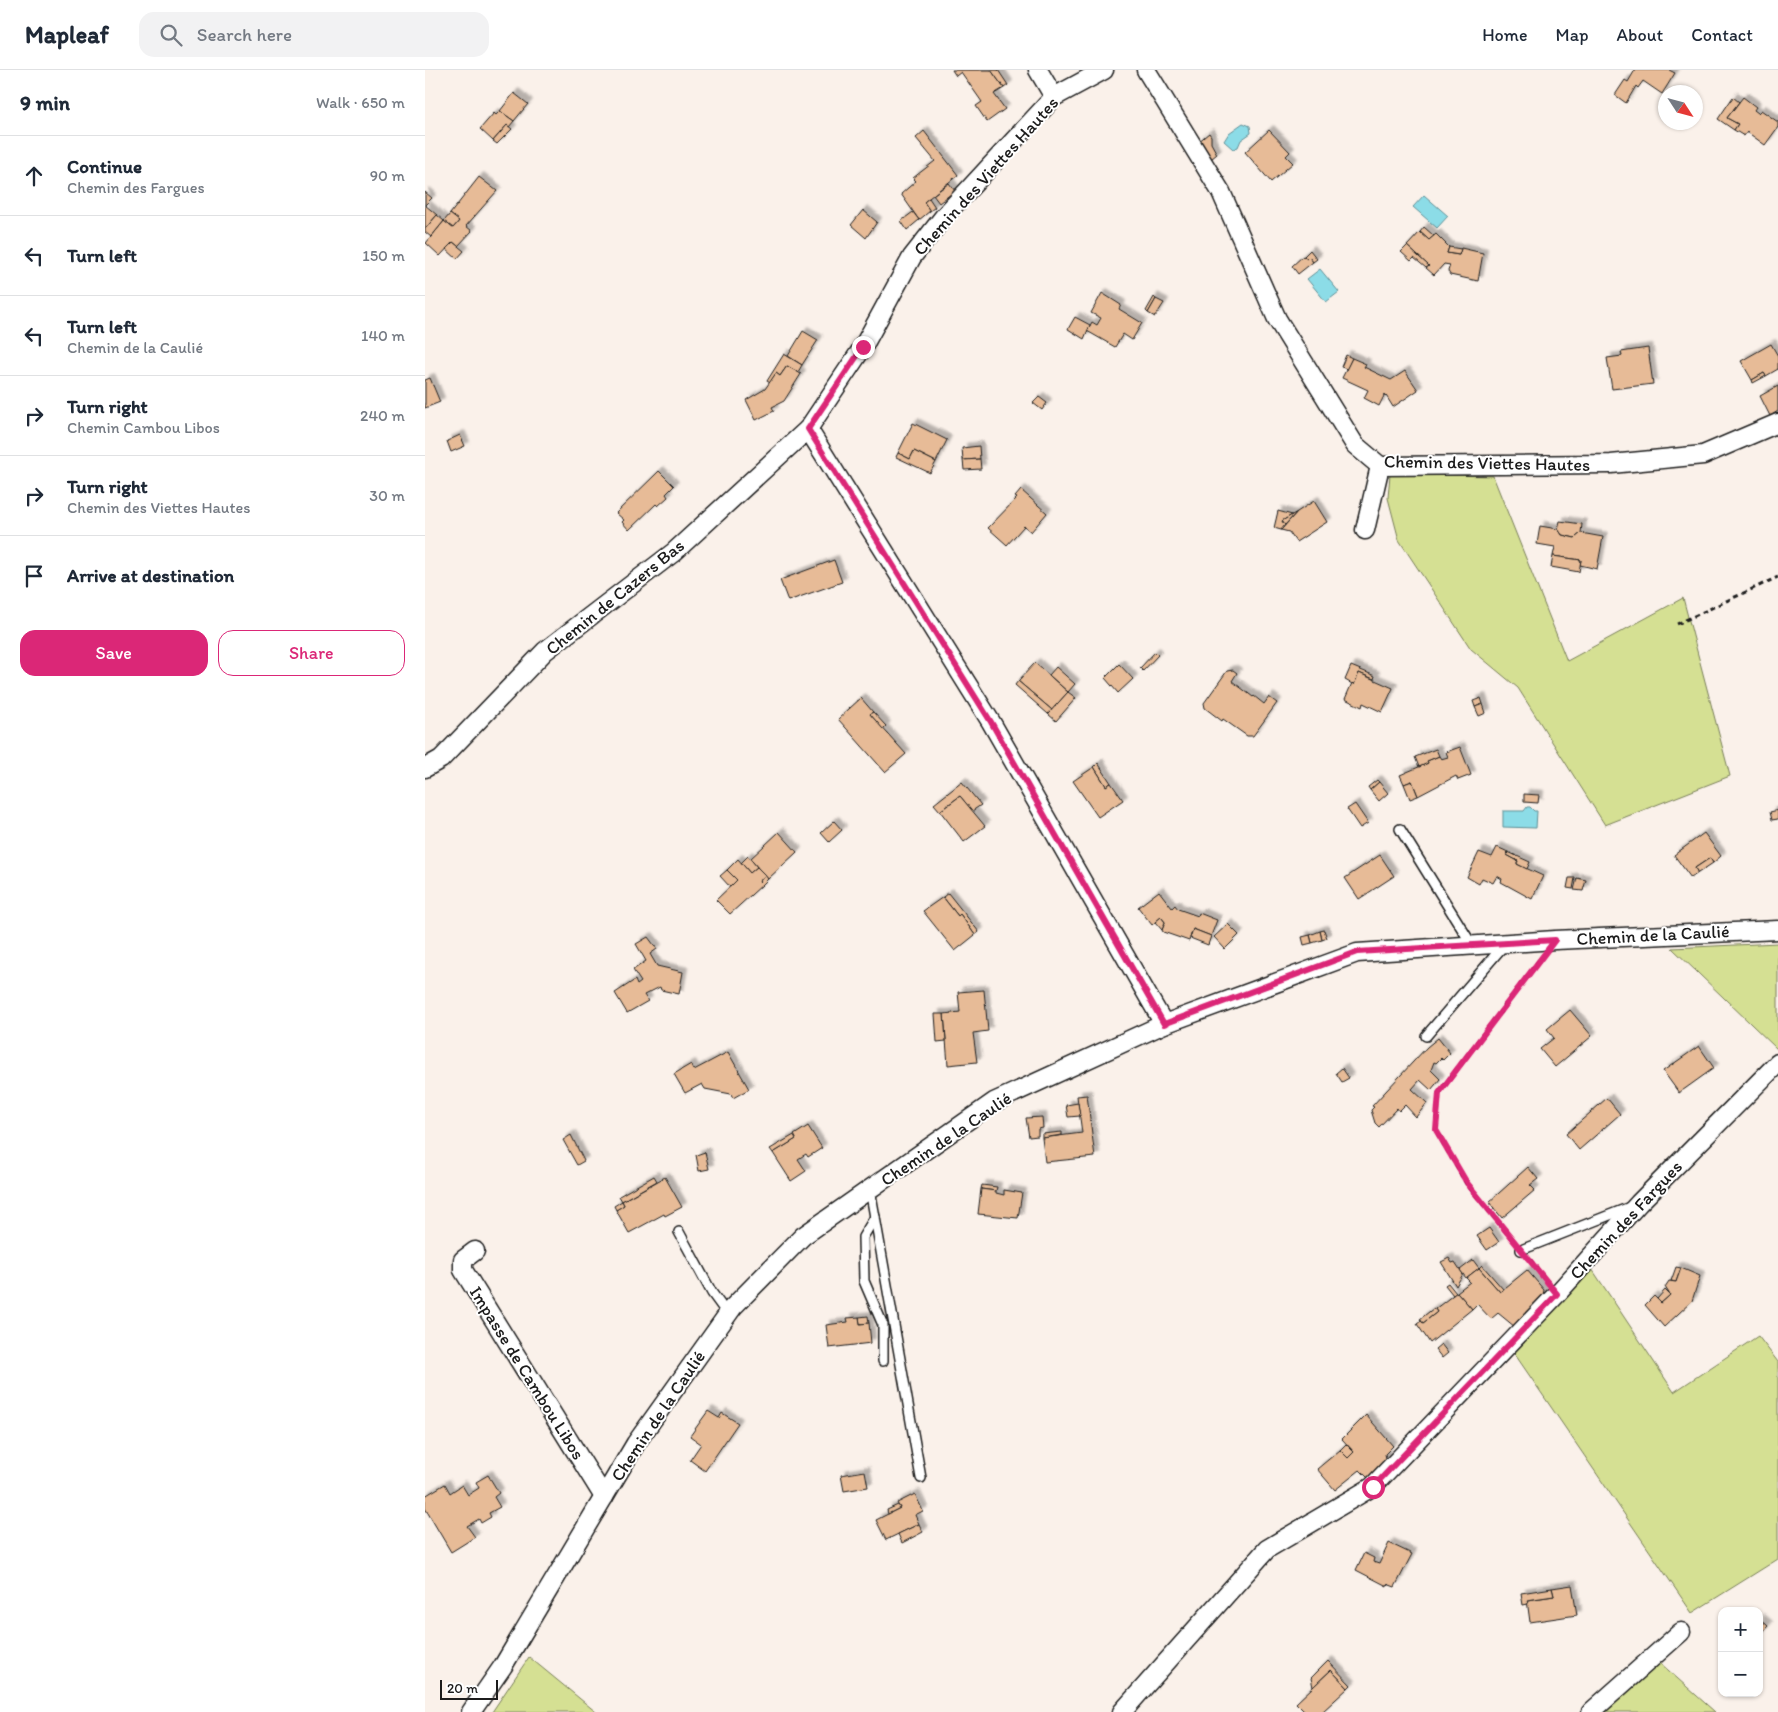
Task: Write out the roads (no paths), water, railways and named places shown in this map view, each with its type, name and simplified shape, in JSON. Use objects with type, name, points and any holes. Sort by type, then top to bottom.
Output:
[{"type":"street","points":[[1038,70],[1054,97]]},
{"type":"street","name":"Chemin des Viettes Hautes","points":[[808,429],[863,347],[912,257],[945,215],[1054,97],[1104,70]]},
{"type":"street","name":"Chemin des Viettes Hautes","points":[[1146,70],[1221,192],[1277,319],[1355,445],[1380,466],[1611,464],[1703,455],[1778,423]]},
{"type":"street","points":[[808,429],[991,722],[1164,1024]]},
{"type":"street","name":"Chemin de Cazers Bas","points":[[425,768],[441,759],[545,651],[674,552],[808,429]]},
{"type":"street","points":[[1365,530],[1380,466]]},
{"type":"street","name":"Chemin de la Caulié","points":[[471,1712],[503,1666],[636,1443],[733,1308],[803,1236],[994,1102],[1164,1024],[1357,952],[1555,940],[1778,930]]},
{"type":"street","name":"Chemin des Fargues","points":[[1122,1712],[1267,1549],[1373,1487],[1557,1294],[1639,1203],[1778,1063]]},
{"type":"street","name":"Impasse de Cambou Libos","points":[[475,1251],[463,1260],[463,1270],[604,1497]]},
{"type":"street","points":[[1591,1712],[1681,1632]]},
{"type":"lane","points":[[1399,828],[1471,945]]},
{"type":"lane","points":[[1426,1036],[1506,943]]},
{"type":"lane","points":[[870,1189],[921,1478]]},
{"type":"lane","points":[[1521,1250],[1639,1203]]},
{"type":"lane","points":[[875,1217],[863,1237],[864,1281],[883,1325],[883,1361]]},
{"type":"lane","points":[[679,1232],[711,1293],[728,1315]]},
{"type":"water","points":[[1243,123],[1250,126],[1251,133],[1241,140],[1238,147],[1233,149],[1224,141],[1229,133]]},
{"type":"water","points":[[1424,195],[1448,216],[1437,228],[1413,207]]},
{"type":"water","points":[[1320,269],[1339,292],[1326,302],[1307,279]]},
{"type":"water","points":[[1527,807],[1537,811],[1536,828],[1503,827],[1503,811],[1524,811]]}]
